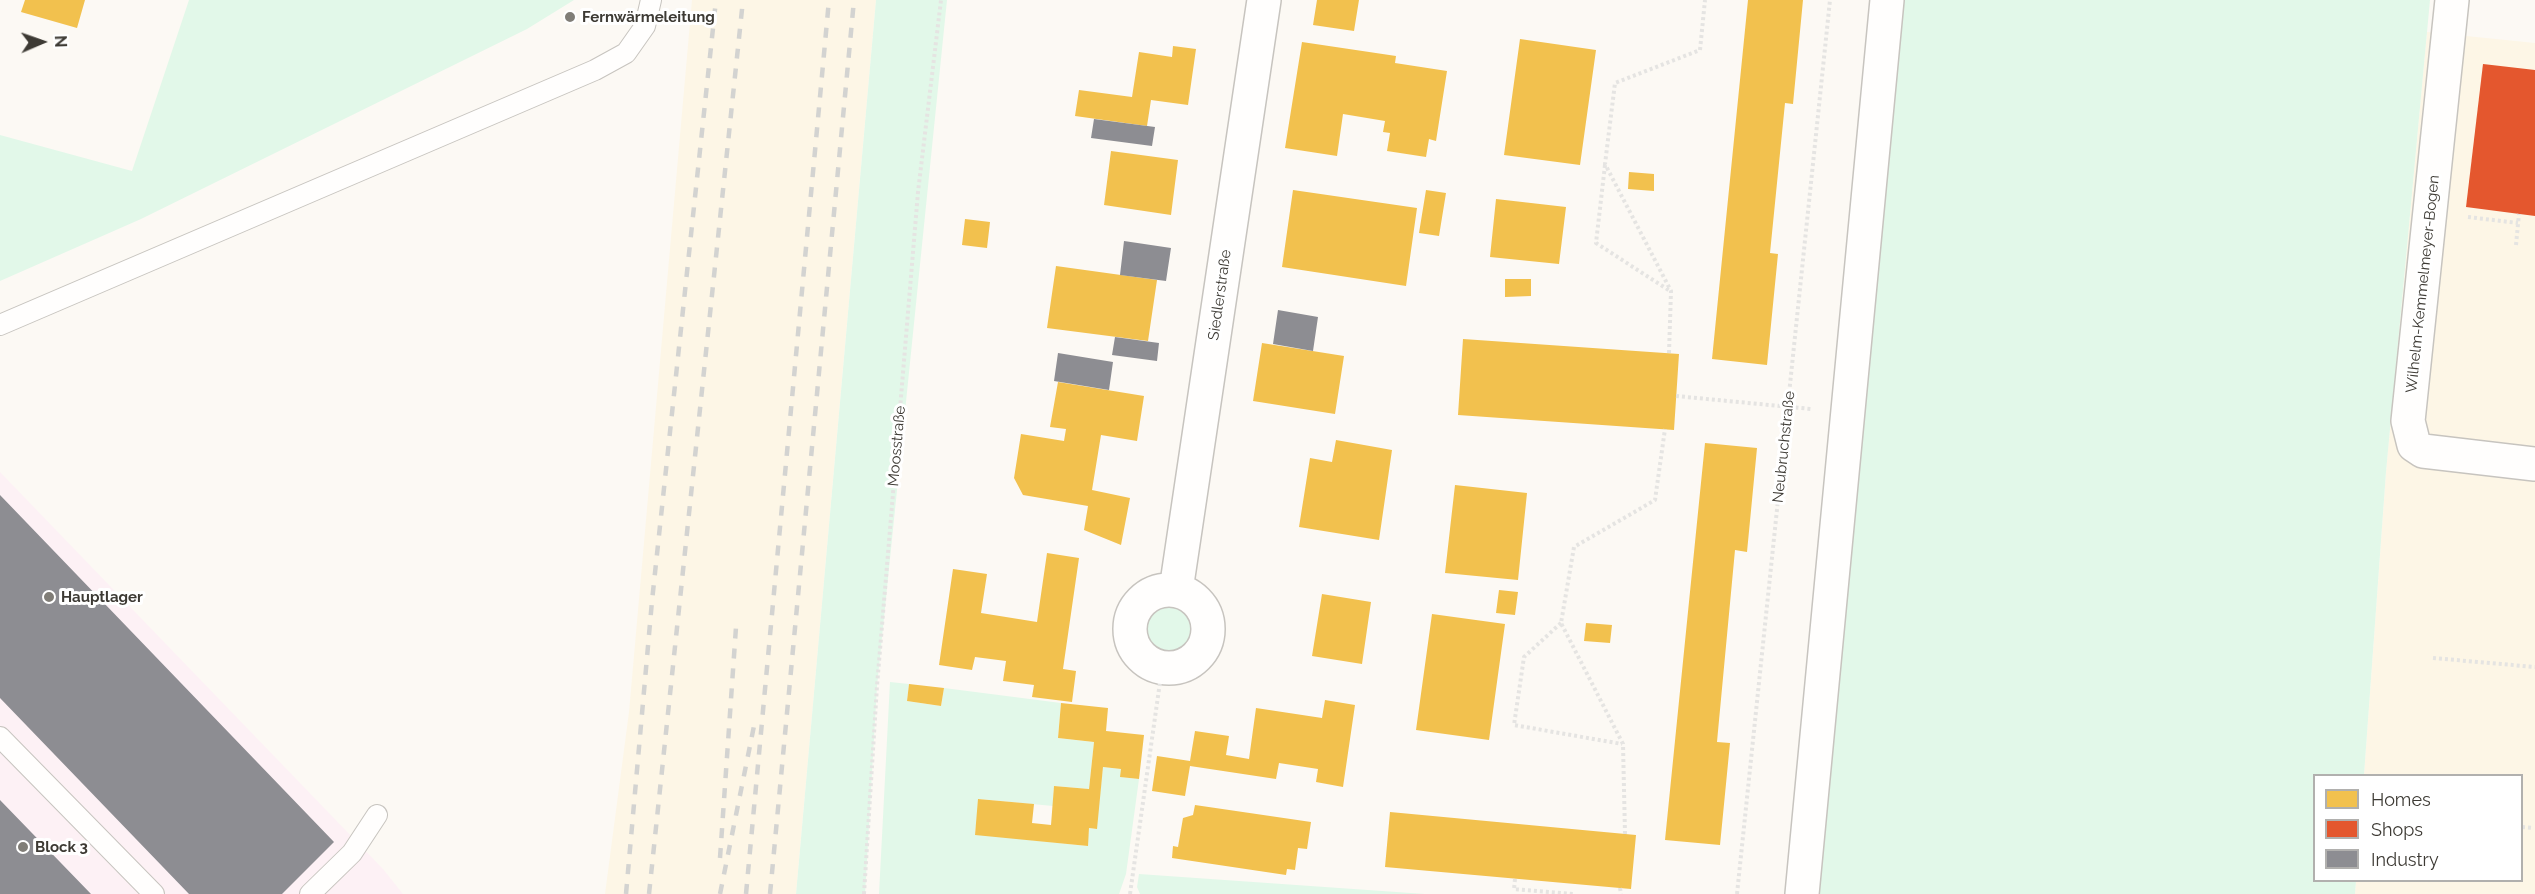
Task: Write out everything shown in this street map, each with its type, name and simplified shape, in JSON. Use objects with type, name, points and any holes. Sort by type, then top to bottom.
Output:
[{"type":"street","name":"Siedlerstraße","points":[[1176,590],[1264,0]]},
{"type":"street","points":[[1802,894],[1887,0]]},
{"type":"street","name":"Wilhelm-Kemmelmeyer-Bogen","points":[[2452,0],[2432,213],[2408,421],[2414,445],[2423,451],[2535,464]]},
{"type":"street","points":[[1176,590],[1197,601],[1208,623],[1208,636],[1196,657],[1175,668],[1162,668],[1150,663],[1139,654],[1133,643],[1130,629],[1132,616],[1139,604],[1149,595],[1176,590]]},
{"type":"lane","points":[[0,325],[596,70],[626,53],[645,26],[651,0]]},
{"type":"lane","points":[[0,737],[154,894]]},
{"type":"lane","points":[[310,894],[352,853],[377,815]]},
{"type":"path","name":"Moosstraße","points":[[864,894],[878,674],[918,192],[941,0]]},
{"type":"path","points":[[1671,291],[1596,243],[1605,164],[1615,83],[1700,50],[1705,0]]},
{"type":"path","name":"Neubruchstraße","points":[[1737,894],[1830,0]]},
{"type":"path","points":[[1605,164],[1671,291],[1669,353]]},
{"type":"path","points":[[2432,213],[2518,223]]},
{"type":"path","points":[[2516,245],[2519,214]]},
{"type":"path","points":[[1676,396],[1847,412]]},
{"type":"path","points":[[1624,834],[1623,744],[1561,623],[1574,547],[1655,500],[1665,429]]},
{"type":"path","points":[[1561,623],[1524,657],[1514,725],[1623,744]]},
{"type":"path","points":[[2433,658],[2535,667]]},
{"type":"path","points":[[1130,894],[1162,668]]},
{"type":"path","points":[[2523,827],[2533,828]]},
{"type":"path","points":[[1515,879],[1514,889],[1574,894]]},
{"type":"shaded area","points":[[692,0],[876,0],[796,894],[605,894],[629,712]]},
{"type":"shaded area","points":[[2427,32],[2535,43],[2535,894],[2355,894],[2356,882],[2523,882],[2523,774],[2364,774],[2386,472]]},
{"type":"shaded area","name":"Hauptlager","points":[[0,472],[383,869],[403,894],[0,894]]},
{"type":"green space","points":[[189,0],[574,0],[527,29],[141,219],[0,281],[0,135],[132,171]]},
{"type":"green space","points":[[876,0],[947,0],[877,686],[865,894],[796,894]]},
{"type":"green space","points":[[1896,0],[2430,0],[2386,472],[2364,774],[2313,774],[2313,882],[2356,882],[2355,894],[1803,894]]},
{"type":"green space","points":[[1169,605],[1178,607],[1189,616],[1194,630],[1192,639],[1183,650],[1169,655],[1160,653],[1149,644],[1144,630],[1146,621],[1155,610]]},
{"type":"green space","points":[[890,682],[909,684],[907,701],[941,706],[944,688],[1061,703],[1058,738],[1094,742],[1089,789],[1054,786],[1053,806],[979,799],[975,834],[1087,846],[1089,828],[1096,829],[1103,767],[1121,769],[1121,777],[1139,779],[1126,874],[1119,894],[879,894]]},
{"type":"green space","points":[[1139,874],[1425,894],[1140,894],[1137,887]]},
{"type":"building: Homes","points":[[25,0],[85,0],[77,28],[21,12]]},
{"type":"building: Homes","points":[[1317,0],[1359,0],[1354,31],[1313,25]]},
{"type":"building: Homes","points":[[1748,0],[1803,0],[1793,104],[1785,103],[1770,253],[1778,254],[1767,365],[1712,359]]},
{"type":"building: Homes","points":[[1520,39],[1596,50],[1580,165],[1504,155]]},
{"type":"building: Homes","points":[[1302,42],[1396,56],[1395,63],[1447,71],[1436,141],[1429,139],[1426,157],[1387,151],[1390,133],[1383,132],[1385,121],[1343,114],[1337,156],[1285,148]]},
{"type":"building: Homes","points":[[1173,46],[1196,49],[1188,105],[1151,100],[1147,126],[1075,116],[1079,90],[1132,97],[1139,52],[1172,57]]},
{"type":"building: Homes","points":[[1111,151],[1178,160],[1171,215],[1104,205]]},
{"type":"building: Homes","points":[[1629,172],[1654,174],[1654,191],[1628,189]]},
{"type":"building: Homes","points":[[1293,190],[1417,208],[1406,286],[1282,267]]},
{"type":"building: Homes","points":[[1426,190],[1446,193],[1439,236],[1419,233]]},
{"type":"building: Homes","points":[[1496,199],[1566,207],[1559,264],[1490,257]]},
{"type":"building: Homes","points":[[965,219],[990,222],[987,248],[962,245]]},
{"type":"building: Homes","points":[[1056,266],[1157,280],[1148,341],[1047,328]]},
{"type":"building: Homes","points":[[1505,279],[1531,279],[1531,296],[1505,297]]},
{"type":"building: Homes","points":[[1463,339],[1679,354],[1674,430],[1458,415]]},
{"type":"building: Homes","points":[[1262,343],[1344,356],[1335,414],[1253,401]]},
{"type":"building: Homes","points":[[1058,382],[1144,396],[1137,441],[1101,435],[1092,490],[1130,498],[1121,545],[1084,530],[1088,506],[1023,495],[1014,478],[1021,434],[1064,441],[1066,429],[1050,427]]},
{"type":"building: Homes","points":[[1336,440],[1392,450],[1379,540],[1299,527],[1310,458],[1332,462]]},
{"type":"building: Homes","points":[[1705,443],[1757,448],[1747,552],[1735,550],[1718,731],[1717,742],[1730,743],[1720,845],[1665,840]]},
{"type":"building: Homes","points":[[1455,485],[1527,493],[1518,580],[1445,573]]},
{"type":"building: Homes","points":[[1047,553],[1079,558],[1063,669],[1076,671],[1072,702],[1032,697],[1034,685],[1003,681],[1006,661],[975,657],[972,670],[939,665],[953,569],[987,574],[981,613],[1037,622]]},
{"type":"building: Homes","points":[[1499,590],[1518,592],[1515,615],[1496,613]]},
{"type":"building: Homes","points":[[1322,594],[1371,602],[1362,664],[1312,656]]},
{"type":"building: Homes","points":[[1432,614],[1505,624],[1489,740],[1416,730]]},
{"type":"building: Homes","points":[[1586,623],[1612,625],[1610,643],[1584,641]]},
{"type":"building: Homes","points":[[909,684],[944,688],[941,706],[907,701]]},
{"type":"building: Homes","points":[[1325,700],[1355,705],[1343,787],[1316,782],[1318,769],[1279,763],[1276,779],[1190,766],[1185,796],[1152,791],[1157,756],[1190,761],[1195,731],[1229,736],[1226,755],[1249,759],[1256,708],[1322,718]]},
{"type":"building: Homes","points":[[1061,703],[1108,708],[1106,731],[1144,735],[1139,779],[1120,777],[1121,769],[1103,767],[1097,829],[1089,828],[1088,846],[975,835],[978,799],[1034,804],[1032,823],[1051,825],[1054,786],[1089,789],[1094,742],[1058,738]]},
{"type":"building: Homes","points":[[1195,805],[1311,822],[1307,849],[1298,848],[1295,870],[1287,869],[1286,875],[1172,858],[1173,846],[1178,847],[1183,818],[1193,815]]},
{"type":"building: Homes","points":[[1390,812],[1636,835],[1631,889],[1385,867]]},
{"type":"building: Shops","points":[[2483,64],[2535,70],[2535,216],[2466,207]]},
{"type":"building: Industry","points":[[1094,119],[1155,127],[1152,146],[1091,138]]},
{"type":"building: Industry","points":[[1124,241],[1171,248],[1166,281],[1120,275]]},
{"type":"building: Industry","points":[[1278,310],[1318,317],[1313,351],[1273,344]]},
{"type":"building: Industry","points":[[1115,337],[1159,343],[1157,361],[1112,355]]},
{"type":"building: Industry","points":[[1058,353],[1113,362],[1109,390],[1054,381]]},
{"type":"building: Industry","name":"Hauptlager","points":[[0,495],[334,842],[282,894],[189,894],[0,698]]},
{"type":"building: Industry","name":"Block 3","points":[[0,800],[91,894],[0,894]]},
{"type":"railway","points":[[626,894],[652,601],[716,0]]},
{"type":"railway","points":[[649,894],[743,0]]},
{"type":"railway","points":[[746,894],[829,0]]},
{"type":"railway","points":[[770,894],[854,0]]},
{"type":"railway","points":[[720,858],[736,627]]},
{"type":"railway","points":[[720,894],[755,721]]},
{"type":"place","name":"Fernwärmeleitung","points":[[570,17]]},
{"type":"place","name":"Hauptlager","points":[[49,597]]},
{"type":"place","name":"Block 3","points":[[23,847]]}]
